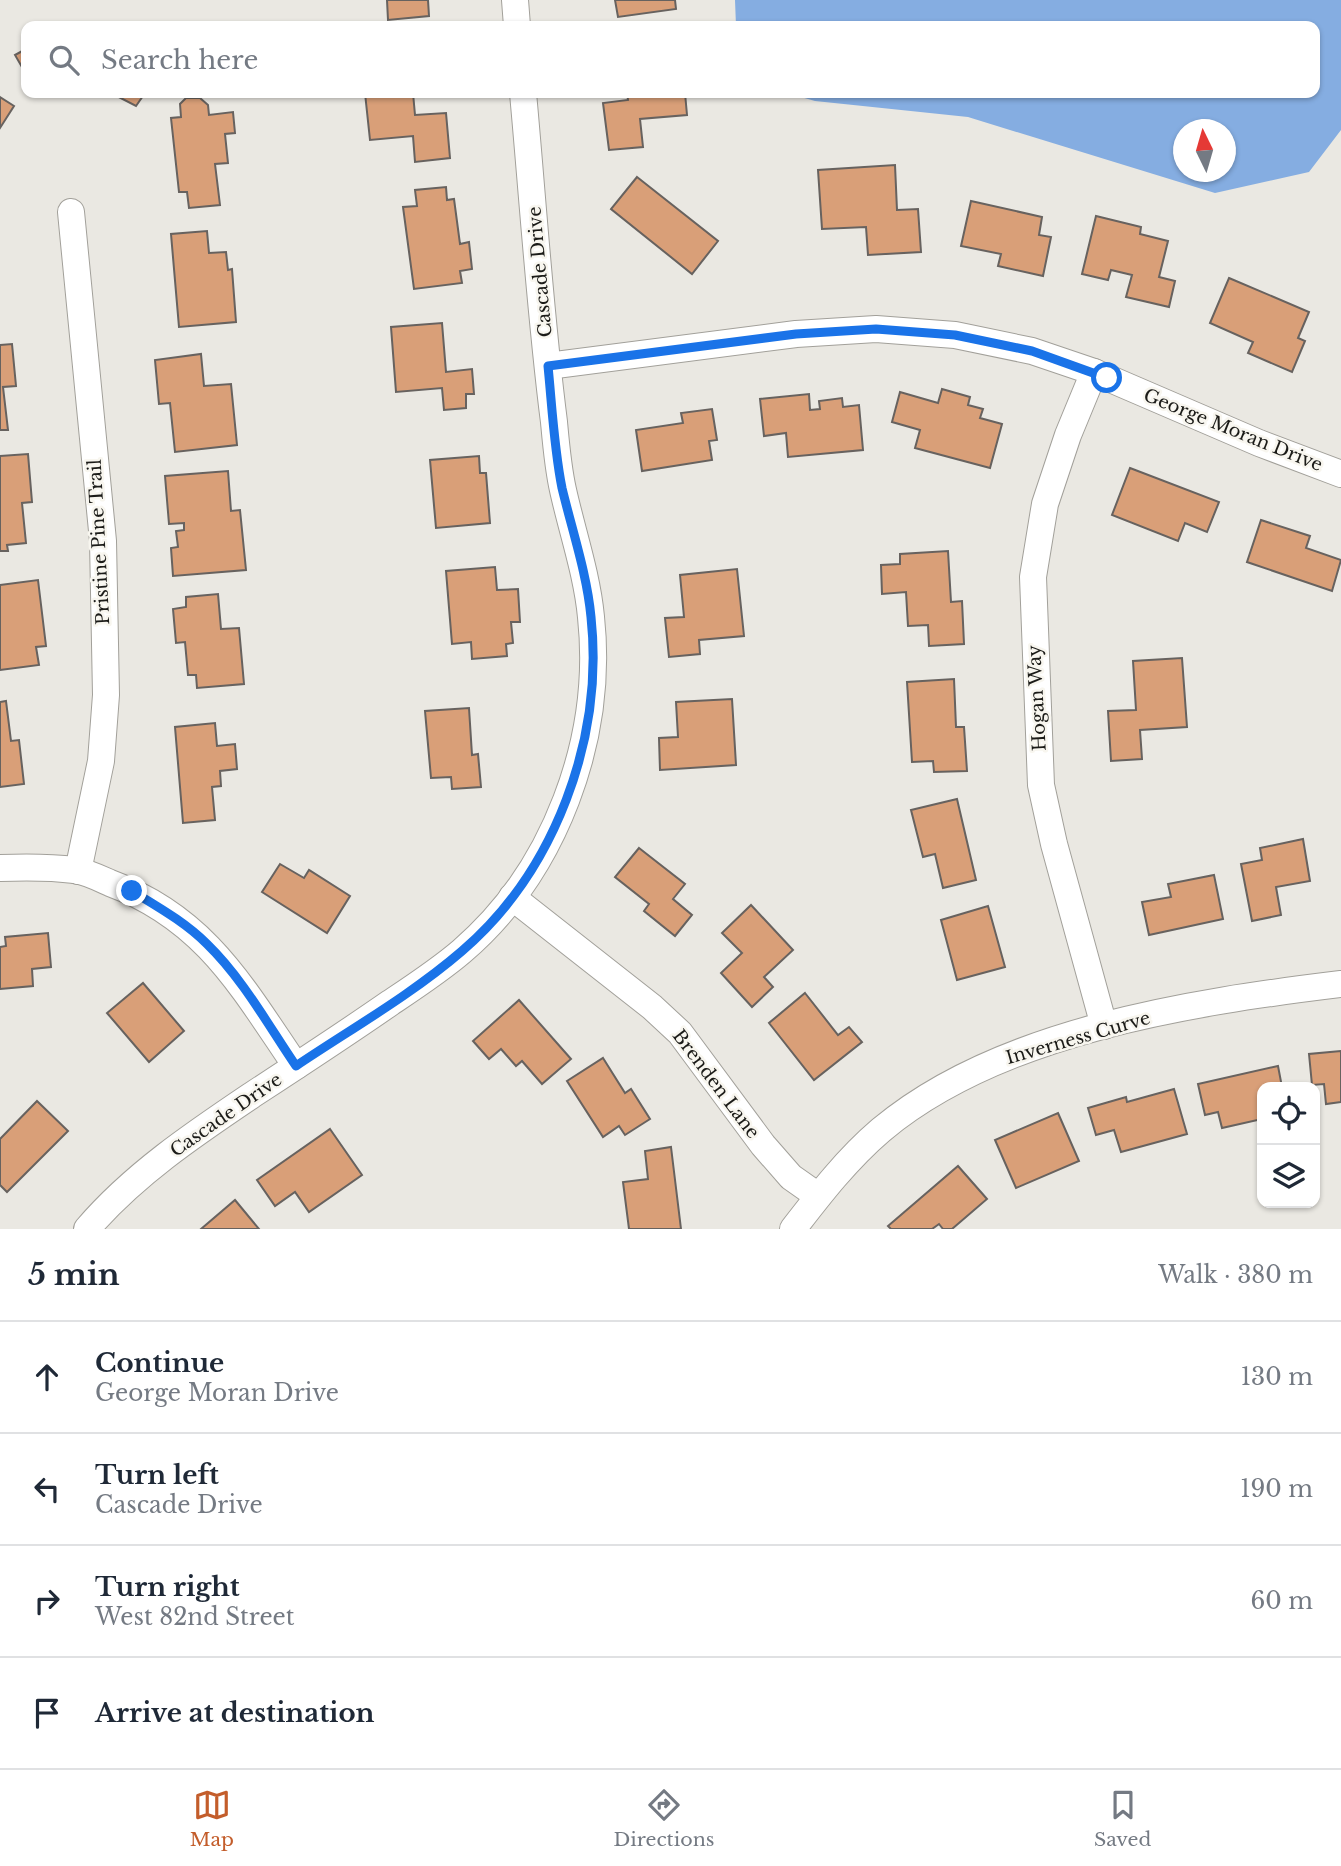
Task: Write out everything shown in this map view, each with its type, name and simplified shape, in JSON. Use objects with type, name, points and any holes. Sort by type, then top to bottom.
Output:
[{"type":"street","points":[[515,0],[517,21]]},
{"type":"street","name":"Cascade Drive","points":[[87,1229],[155,1165],[213,1121],[418,984],[462,951],[503,911],[535,866],[559,816],[582,752],[592,685],[591,617],[562,484],[548,366],[523,98]]},
{"type":"street","name":"Pristine Pine Trail","points":[[71,212],[103,541],[106,695],[101,761],[78,871]]},
{"type":"street","name":"George Moran Drive","points":[[548,366],[796,334],[876,329],[955,335],[1032,351],[1094,372],[1259,443],[1341,474]]},
{"type":"street","name":"Hogan Way","points":[[1094,372],[1068,435],[1045,504],[1033,577],[1041,785],[1054,844],[1104,1026]]},
{"type":"street","points":[[0,868],[47,867],[78,871],[132,891],[173,916],[207,944],[235,977],[296,1066]]},
{"type":"street","name":"Brenden Lane","points":[[512,897],[652,1007],[680,1033],[763,1144],[792,1177],[818,1196]]},
{"type":"street","name":"Inverness Curve","points":[[793,1229],[831,1180],[881,1130],[940,1089],[995,1062],[1104,1026],[1242,996],[1341,984]]},
{"type":"water","points":[[735,0],[1341,0],[1341,130],[1309,172],[1215,193],[1179,182],[1236,182],[1236,119],[1173,119],[1173,180],[968,117],[804,98],[1320,98],[1320,21],[736,21]]},
{"type":"building","points":[[387,0],[428,0],[429,16],[388,20]]},
{"type":"building","points":[[615,0],[675,0],[676,9],[618,17]]},
{"type":"building","points":[[21,52],[21,65],[15,55]]},
{"type":"building","points":[[0,97],[14,106],[0,128]]},
{"type":"building","points":[[121,98],[142,98],[136,106]]},
{"type":"building","points":[[186,98],[200,98],[208,105],[209,115],[233,112],[235,133],[225,134],[228,163],[215,164],[220,205],[189,208],[187,192],[179,192],[171,118],[181,117],[180,104]]},
{"type":"building","points":[[366,98],[413,98],[415,115],[446,113],[450,158],[415,162],[413,136],[370,140]]},
{"type":"building","points":[[685,98],[687,115],[640,119],[643,147],[609,150],[603,103]]},
{"type":"building","points":[[895,165],[897,210],[918,209],[921,252],[868,255],[866,227],[822,229],[818,170]]},
{"type":"building","points":[[637,177],[718,241],[692,274],[611,209]]},
{"type":"building","points":[[446,187],[447,200],[454,199],[460,244],[469,242],[472,269],[460,271],[462,283],[414,289],[403,207],[417,206],[415,190]]},
{"type":"building","points":[[971,201],[1042,217],[1039,235],[1051,237],[1043,276],[998,266],[1001,254],[961,246]]},
{"type":"building","points":[[1096,216],[1141,227],[1140,234],[1168,241],[1159,277],[1175,281],[1169,307],[1126,297],[1132,275],[1111,270],[1108,280],[1082,274]]},
{"type":"building","points":[[207,231],[209,253],[226,252],[228,270],[232,269],[236,322],[179,327],[171,234]]},
{"type":"building","points":[[1229,278],[1309,312],[1298,338],[1305,341],[1292,372],[1248,353],[1253,342],[1210,323]]},
{"type":"building","points":[[442,323],[446,372],[472,369],[474,394],[466,394],[466,408],[444,410],[442,388],[396,392],[391,327]]},
{"type":"building","points":[[12,344],[16,386],[3,387],[8,430],[0,430],[0,345]]},
{"type":"building","points":[[201,354],[204,386],[231,384],[237,445],[175,452],[170,403],[159,404],[155,360]]},
{"type":"building","points":[[942,389],[970,397],[968,405],[983,409],[980,418],[1002,424],[990,468],[915,448],[920,430],[892,422],[900,392],[938,403]]},
{"type":"building","points":[[809,394],[810,410],[820,409],[819,401],[842,398],[843,407],[859,405],[863,450],[788,457],[786,433],[764,436],[760,399]]},
{"type":"building","points":[[712,409],[717,440],[709,441],[712,460],[642,471],[636,430],[683,423],[681,413]]},
{"type":"building","points":[[28,454],[32,502],[22,503],[26,543],[7,545],[8,551],[0,551],[0,456]]},
{"type":"building","points":[[479,456],[480,473],[486,473],[490,523],[436,528],[430,460]]},
{"type":"building","points":[[1130,468],[1219,502],[1207,532],[1185,523],[1178,541],[1112,515]]},
{"type":"building","points":[[228,471],[231,511],[240,510],[246,570],[173,576],[171,548],[178,547],[176,531],[184,530],[184,523],[169,524],[165,476]]},
{"type":"building","points":[[1261,520],[1310,536],[1306,548],[1341,560],[1332,591],[1247,562]]},
{"type":"building","points":[[948,551],[951,602],[962,601],[964,644],[929,646],[928,625],[908,626],[906,592],[882,594],[881,565],[900,564],[900,554]]},
{"type":"building","points":[[495,567],[497,590],[518,589],[520,622],[511,622],[513,643],[506,644],[507,656],[472,659],[471,642],[452,644],[446,571]]},
{"type":"building","points":[[737,569],[744,636],[699,640],[700,654],[669,657],[665,618],[684,617],[680,575]]},
{"type":"building","points":[[38,580],[46,646],[36,647],[39,665],[0,670],[0,585]]},
{"type":"building","points":[[218,594],[221,629],[239,628],[244,684],[197,688],[196,675],[188,675],[185,642],[176,643],[173,609],[186,607],[186,597]]},
{"type":"building","points":[[1182,658],[1187,727],[1140,730],[1142,759],[1111,761],[1108,711],[1136,710],[1133,661]]},
{"type":"building","points":[[954,679],[956,727],[964,727],[967,771],[934,772],[933,761],[912,762],[907,682]]},
{"type":"building","points":[[732,699],[736,765],[660,770],[659,738],[678,737],[676,702]]},
{"type":"building","points":[[6,701],[11,741],[19,740],[24,784],[0,787],[0,702]]},
{"type":"building","points":[[469,708],[472,755],[478,754],[481,787],[452,789],[451,777],[431,778],[425,711]]},
{"type":"building","points":[[215,723],[217,746],[235,744],[237,769],[220,771],[221,786],[212,787],[215,820],[183,823],[175,727]]},
{"type":"building","points":[[957,799],[976,880],[943,888],[935,854],[923,857],[911,810]]},
{"type":"building","points":[[1303,839],[1310,881],[1276,887],[1281,915],[1252,921],[1241,864],[1262,860],[1260,848]]},
{"type":"building","points":[[639,848],[685,884],[673,899],[692,915],[675,936],[644,911],[649,904],[615,877]]},
{"type":"building","points":[[280,864],[304,878],[309,870],[350,896],[327,933],[262,892]]},
{"type":"building","points":[[1214,875],[1223,919],[1149,935],[1142,902],[1171,897],[1168,884]]},
{"type":"building","points":[[751,905],[793,950],[764,977],[773,987],[752,1007],[721,973],[742,953],[722,933]]},
{"type":"building","points":[[988,906],[1005,967],[957,980],[941,920]]},
{"type":"building","points":[[48,933],[51,967],[32,969],[33,986],[0,989],[0,947],[6,946],[5,937]]},
{"type":"building","points":[[143,983],[184,1031],[149,1062],[107,1013]]},
{"type":"building","points":[[805,993],[838,1035],[849,1027],[862,1042],[814,1080],[769,1023]]},
{"type":"building","points":[[519,1000],[571,1059],[542,1084],[522,1061],[516,1066],[501,1049],[489,1059],[473,1041]]},
{"type":"building","points":[[1341,1051],[1341,1102],[1326,1104],[1324,1084],[1312,1082],[1309,1054]]},
{"type":"building","points":[[603,1058],[625,1093],[631,1089],[650,1119],[625,1135],[619,1126],[603,1137],[567,1081]]},
{"type":"building","points":[[1278,1066],[1281,1082],[1257,1082],[1257,1120],[1222,1128],[1218,1112],[1205,1115],[1198,1084]]},
{"type":"building","points":[[1174,1089],[1187,1134],[1121,1152],[1114,1130],[1096,1135],[1088,1108],[1126,1097],[1127,1102]]},
{"type":"building","points":[[37,1101],[68,1131],[7,1192],[0,1185],[0,1139]]},
{"type":"building","points":[[1058,1113],[1079,1161],[1016,1188],[995,1140]]},
{"type":"building","points":[[330,1129],[362,1175],[309,1212],[295,1192],[275,1206],[257,1180]]},
{"type":"building","points":[[671,1147],[681,1229],[629,1229],[623,1182],[648,1179],[645,1151]]},
{"type":"building","points":[[958,1166],[987,1199],[952,1229],[943,1229],[939,1224],[932,1229],[891,1229],[888,1226]]},
{"type":"building","points":[[235,1200],[259,1229],[201,1229]]},
{"type":"route","points":[[132,891],[173,916],[207,944],[235,977],[296,1066],[418,984],[462,951],[503,911],[535,866],[559,816],[582,752],[592,685],[591,617],[562,484],[548,366],[796,334],[876,329],[955,335],[1032,351],[1107,378]]}]
